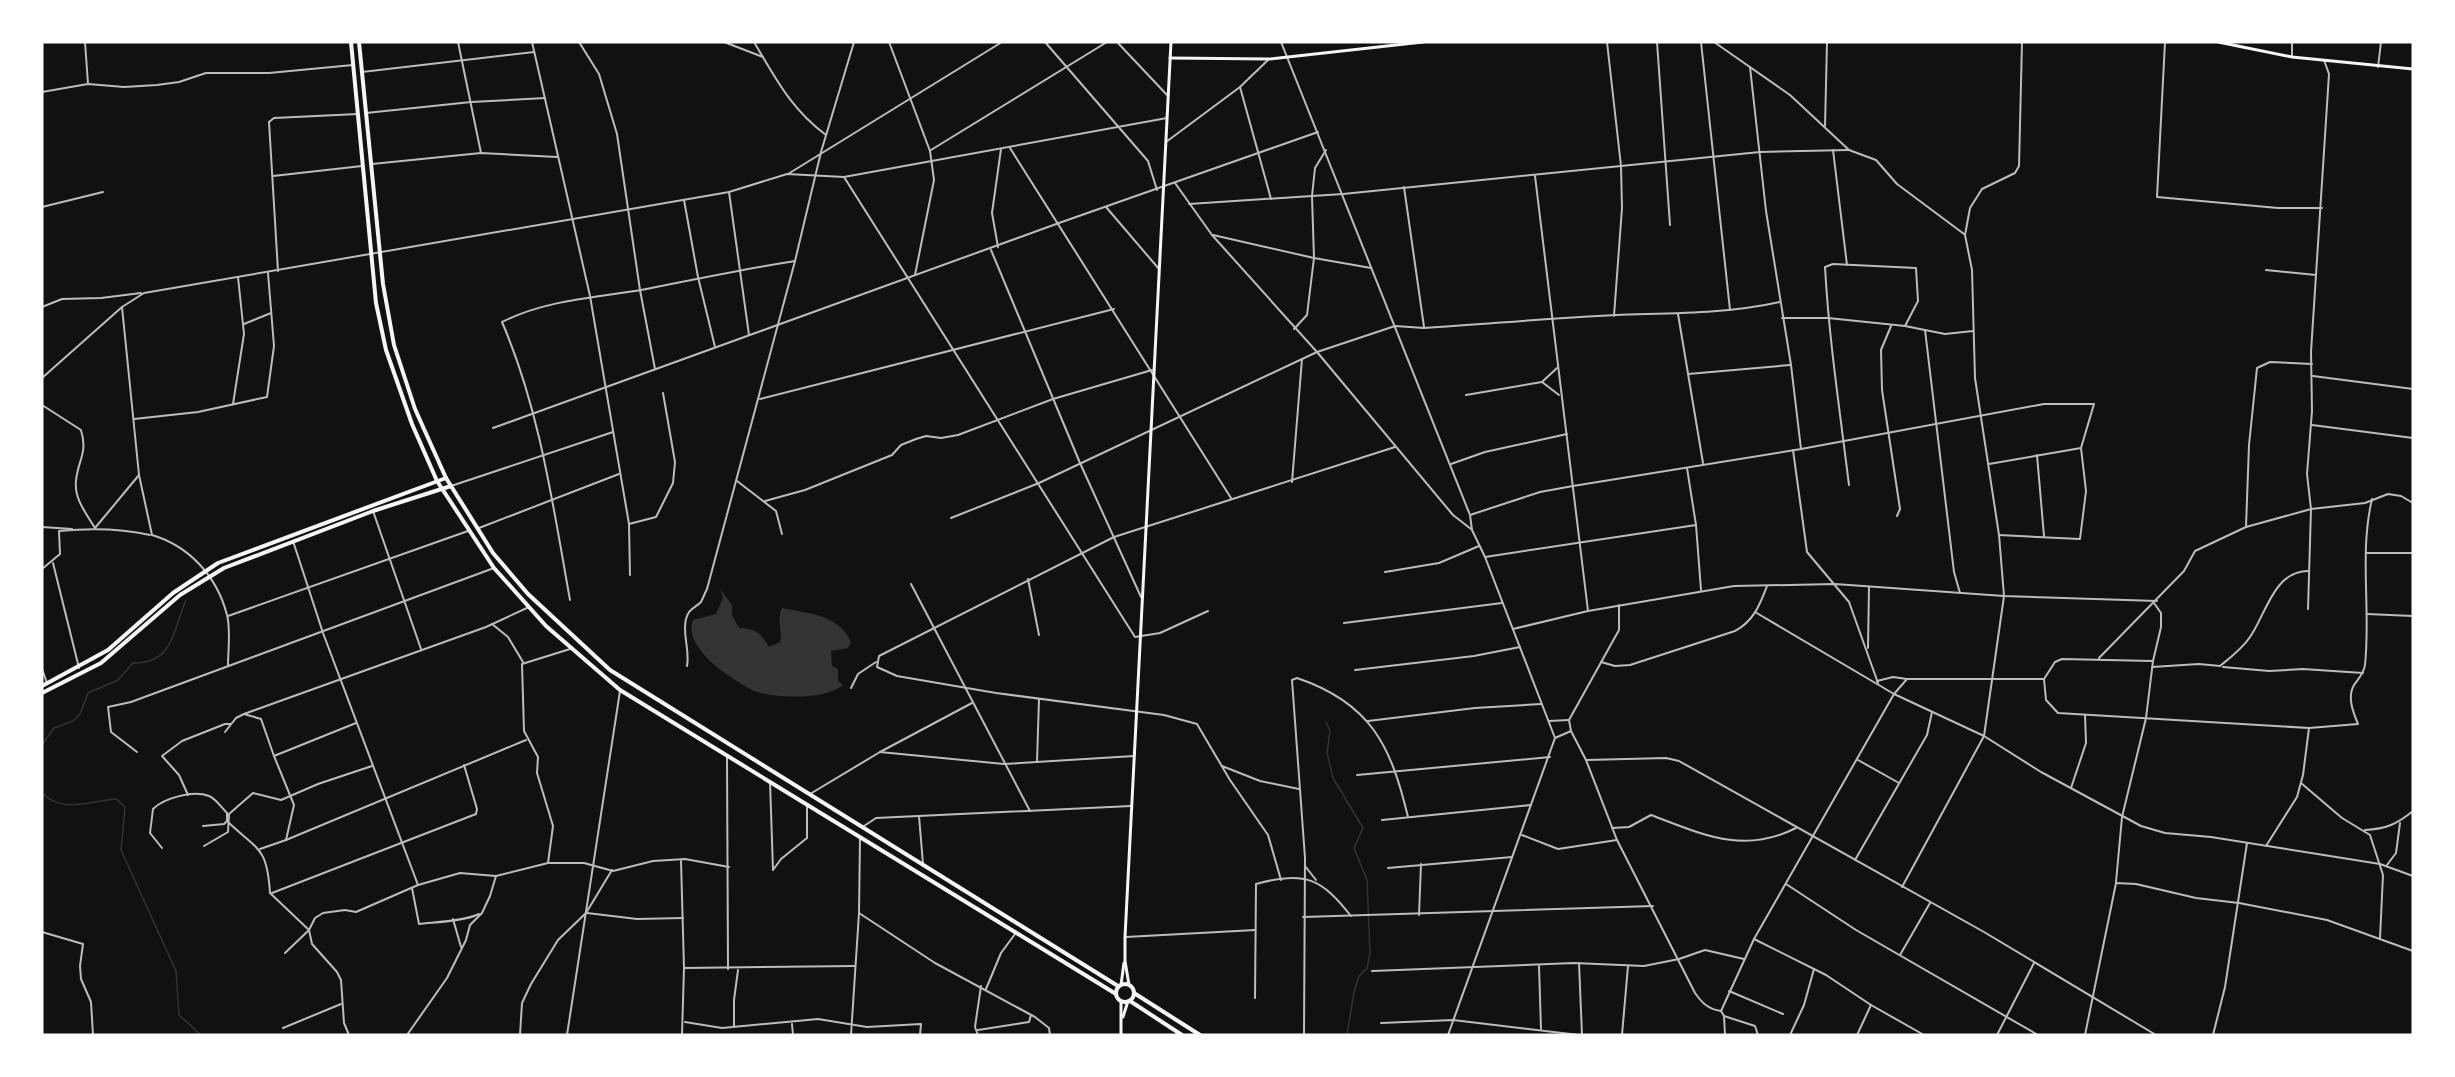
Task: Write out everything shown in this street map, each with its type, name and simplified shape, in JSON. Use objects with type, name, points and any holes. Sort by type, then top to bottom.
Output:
[{"type":"main road","points":[[351,42],[376,303],[386,350],[412,424],[437,481],[494,568],[571,649],[620,690],[807,802],[1116,994],[1121,1001],[1121,1035]]},
{"type":"main road","points":[[359,42],[386,304],[394,345],[415,409],[446,478],[493,553],[528,594],[610,670],[1000,913],[1120,985],[1129,985]]},
{"type":"main road","points":[[1171,42],[1145,525],[1125,961],[1129,985],[1134,993],[1200,1035]]},
{"type":"main road","points":[[1170,58],[1269,59],[1423,42]]},
{"type":"main road","points":[[2218,42],[2292,57],[2413,69]]},
{"type":"main road","points":[[42,686],[79,668],[108,650],[173,592],[205,571],[243,553],[446,478]]},
{"type":"main road","points":[[42,693],[101,663],[120,649],[167,605],[208,576],[242,560],[373,511],[451,486]]},
{"type":"main road","points":[[860,835],[863,829]]},
{"type":"main road","points":[[996,920],[1000,913]]},
{"type":"main road","points":[[1116,994],[1125,961]]},
{"type":"main road","points":[[1122,1022],[1134,993]]},
{"type":"main road","points":[[1121,1001],[1129,1001],[1182,1035]]},
{"type":"street","points":[[85,42],[88,84]]},
{"type":"street","points":[[458,42],[481,153]]},
{"type":"street","points":[[532,42],[590,296],[629,524],[630,575]]},
{"type":"street","points":[[579,42],[599,74],[609,99],[619,140],[640,290],[656,370]]},
{"type":"street","points":[[724,42],[763,57]]},
{"type":"street","points":[[754,42],[793,106],[826,135]]},
{"type":"street","points":[[687,666],[689,652],[684,630],[686,617],[690,608],[700,603],[707,589],[709,574],[737,481],[795,261],[821,152],[854,42]]},
{"type":"street","points":[[889,42],[930,151],[934,194],[915,275]]},
{"type":"street","points":[[42,307],[62,299],[101,298],[144,293],[278,272],[380,252],[729,192],[787,174],[1002,42]]},
{"type":"street","points":[[1045,42],[1148,161],[1157,190]]},
{"type":"street","points":[[930,151],[1107,42]]},
{"type":"street","points":[[1117,42],[1168,96]]},
{"type":"street","points":[[1281,42],[1450,464],[1470,515],[1472,530],[1485,556],[1555,738],[1448,1035]]},
{"type":"street","points":[[1607,42],[1621,166],[1622,219],[1614,316]]},
{"type":"street","points":[[1657,42],[1670,225]]},
{"type":"street","points":[[1701,42],[1730,310]]},
{"type":"street","points":[[1714,42],[1790,95],[1849,150]]},
{"type":"street","points":[[1825,126],[1827,42]]},
{"type":"street","points":[[1902,886],[1984,736],[2004,596],[1999,535],[1976,378],[1972,270],[1965,234],[1970,208],[1982,189],[2015,173],[2019,166],[2022,42]]},
{"type":"street","points":[[2165,42],[2157,197],[2278,208],[2322,208]]},
{"type":"street","points":[[2292,42],[2292,57]]},
{"type":"street","points":[[2379,67],[2381,42]]},
{"type":"street","points":[[362,72],[534,52]]},
{"type":"street","points":[[1166,142],[1240,87],[1269,59]]},
{"type":"street","points":[[2308,609],[2311,509],[2307,474],[2316,275],[2329,74],[2325,60]]},
{"type":"street","points":[[42,92],[88,84],[124,87],[149,86],[179,82],[206,73],[269,73],[353,64]]},
{"type":"street","points":[[1750,67],[1766,211],[1802,449]]},
{"type":"street","points":[[1240,87],[1271,199]]},
{"type":"street","points":[[366,113],[471,102],[545,98]]},
{"type":"street","points":[[278,272],[268,125],[271,120],[358,114]]},
{"type":"street","points":[[787,174],[844,177],[1167,118]]},
{"type":"street","points":[[493,428],[607,389],[909,277],[992,250],[1059,223],[1318,132]]},
{"type":"street","points":[[1010,148],[1114,309],[1231,498]]},
{"type":"street","points":[[998,247],[992,213],[1001,149]]},
{"type":"street","points":[[1294,329],[1307,315],[1314,258],[1312,196],[1315,168],[1326,150]]},
{"type":"street","points":[[1833,150],[1847,265]]},
{"type":"street","points":[[1189,204],[1343,194],[1760,152],[1849,150],[1876,160],[1903,189],[1965,234]]},
{"type":"street","points":[[372,164],[481,153],[557,157]]},
{"type":"street","points":[[272,177],[362,166]]},
{"type":"street","points":[[1535,176],[1588,611]]},
{"type":"street","points":[[844,177],[1135,637],[1160,633],[1208,611]]},
{"type":"street","points":[[1175,183],[1212,235],[1317,352],[1453,515],[1472,530]]},
{"type":"street","points":[[1404,187],[1424,328]]},
{"type":"street","points":[[42,207],[103,192]]},
{"type":"street","points":[[729,192],[749,336]]},
{"type":"street","points":[[684,200],[698,277],[715,348]]},
{"type":"street","points":[[1106,207],[1160,270]]},
{"type":"street","points":[[1212,235],[1371,268]]},
{"type":"street","points":[[992,250],[1080,463],[1142,598]]},
{"type":"street","points":[[570,600],[544,456],[522,371],[502,322],[531,309],[590,296],[640,290],[698,277],[795,261]]},
{"type":"street","points":[[1849,485],[1828,318],[1825,267],[1847,265],[1916,268],[1918,301],[1905,326]]},
{"type":"street","points":[[2266,270],[2316,275]]},
{"type":"street","points":[[134,419],[198,412],[259,401],[267,397],[274,346],[268,273]]},
{"type":"street","points":[[233,404],[243,345],[244,324],[237,277]]},
{"type":"street","points":[[42,378],[122,307],[144,293]]},
{"type":"street","points":[[951,518],[1039,483],[1151,432],[1302,358],[1395,326],[1424,328],[1678,314],[1730,310],[1780,302]]},
{"type":"street","points":[[122,307],[139,474],[152,535]]},
{"type":"street","points":[[758,400],[955,352],[1114,309]]},
{"type":"street","points":[[244,324],[271,313]]},
{"type":"street","points":[[1678,314],[1703,464]]},
{"type":"street","points":[[1782,318],[1828,318],[1905,326],[1945,334],[1974,331]]},
{"type":"street","points":[[1892,326],[1881,350],[1882,390],[1900,509],[1897,516]]},
{"type":"street","points":[[1925,330],[1954,572],[1960,593]]},
{"type":"street","points":[[1292,482],[1302,358]]},
{"type":"street","points":[[2246,527],[2249,445],[2257,368],[2270,362],[2312,364]]},
{"type":"street","points":[[1689,374],[1791,365]]},
{"type":"street","points":[[1466,395],[1542,382],[1557,368]]},
{"type":"street","points":[[765,501],[805,489],[882,459],[894,454],[901,445],[927,435],[940,438],[953,436],[1053,399],[1153,372]]},
{"type":"street","points":[[2313,376],[2413,389]]},
{"type":"street","points":[[1542,382],[1561,396]]},
{"type":"street","points":[[629,524],[656,517],[673,483],[675,462],[663,393]]},
{"type":"street","points":[[1470,515],[1540,492],[1573,486],[1802,449],[2056,403],[2094,404],[2081,448],[2086,491],[2080,539],[1999,535]]},
{"type":"street","points":[[42,405],[62,420],[81,430],[85,453],[76,479],[76,488],[81,507],[95,528]]},
{"type":"street","points":[[2310,425],[2413,438]]},
{"type":"street","points":[[451,486],[613,432]]},
{"type":"street","points":[[1450,464],[1485,452],[1567,434]]},
{"type":"street","points":[[851,688],[858,674],[876,662],[879,656],[933,626],[1114,537],[1145,525],[1292,482],[1395,447]]},
{"type":"street","points":[[1988,465],[2081,448]]},
{"type":"street","points":[[1793,450],[1805,545],[1812,560],[1849,602],[1868,650],[1877,682]]},
{"type":"street","points":[[2037,455],[2044,536]]},
{"type":"street","points":[[1687,468],[1696,525],[1701,591]]},
{"type":"street","points":[[42,569],[60,554],[59,531],[95,528],[139,474]]},
{"type":"street","points":[[477,529],[619,474]]},
{"type":"street","points":[[737,481],[778,512],[782,534]]},
{"type":"street","points":[[2098,658],[2184,572],[2195,551],[2246,527],[2311,509],[2347,506],[2396,494],[2413,503]]},
{"type":"street","points":[[2153,661],[2098,658],[2057,660],[2044,679],[2046,700],[2053,710],[2085,715],[2309,728],[2358,724],[2352,706],[2352,693],[2363,673],[2367,614],[2364,571],[2372,499]]},
{"type":"street","points":[[373,511],[421,649]]},
{"type":"street","points":[[1485,556],[1696,525]]},
{"type":"street","points":[[42,527],[124,529],[175,542],[205,571],[228,616],[228,667]]},
{"type":"street","points":[[228,616],[468,531]]},
{"type":"street","points":[[293,541],[323,633],[418,885]]},
{"type":"street","points":[[1385,572],[1439,563],[1479,546]]},
{"type":"street","points":[[2366,553],[2413,553]]},
{"type":"street","points":[[52,562],[79,668]]},
{"type":"street","points":[[137,752],[111,732],[108,707],[131,702],[323,633],[494,568]]},
{"type":"street","points":[[2220,666],[2243,647],[2281,583],[2297,571],[2308,572]]},
{"type":"street","points":[[1028,579],[1039,635]]},
{"type":"street","points":[[911,584],[1030,811]]},
{"type":"street","points":[[1513,629],[1619,605],[1701,591],[1768,585],[1835,584],[2004,596],[2156,602]]},
{"type":"street","points":[[1600,662],[1615,666],[1630,665],[1697,645],[1742,628],[1755,612],[1768,585]]},
{"type":"street","points":[[1868,650],[1869,588]]},
{"type":"street","points":[[2085,1035],[2116,883],[2122,817],[2146,718],[2152,667],[2162,617],[2156,602]]},
{"type":"street","points":[[1344,622],[1502,603]]},
{"type":"street","points":[[1619,605],[1619,630],[1569,720],[1571,731],[1586,760],[1617,840],[1700,1001],[1711,1009],[1721,1011],[1724,1016],[1725,1035]]},
{"type":"street","points":[[225,732],[230,724],[244,714],[492,624],[529,607]]},
{"type":"street","points":[[1755,612],[1894,694],[1984,736],[2122,817],[2151,830],[2380,864],[2413,876]]},
{"type":"street","points":[[2367,614],[2413,616]]},
{"type":"street","points":[[492,624],[508,637],[523,662],[524,731],[526,740],[538,757],[537,773],[553,826],[548,863]]},
{"type":"street","points":[[1355,670],[1474,656],[1520,647]]},
{"type":"street","points":[[523,662],[571,649]]},
{"type":"street","points":[[876,662],[877,667],[897,676],[1039,699],[1164,715],[1197,724],[1221,766],[1268,836],[1281,880]]},
{"type":"street","points":[[2152,667],[2199,664],[2269,671],[2303,669],[2363,673]]},
{"type":"street","points":[[42,669],[47,683]]},
{"type":"street","points":[[1877,682],[1893,677],[1907,679],[2044,679]]},
{"type":"street","points":[[1304,1035],[1304,864],[1292,680],[1297,678],[1327,691],[1368,721],[1390,756],[1397,773],[1408,817]]},
{"type":"street","points":[[1721,1011],[1754,939],[1815,837],[1894,694],[1907,679]]},
{"type":"street","points":[[567,1035],[620,690]]},
{"type":"street","points":[[1037,762],[1039,699]]},
{"type":"street","points":[[809,794],[880,752],[972,703]]},
{"type":"street","points":[[1368,721],[1475,708],[1541,704]]},
{"type":"street","points":[[1855,860],[1927,735],[1932,712]]},
{"type":"street","points":[[244,714],[262,722],[292,798],[294,814],[286,840]]},
{"type":"street","points":[[2071,788],[2086,743],[2085,715]]},
{"type":"street","points":[[1549,721],[1569,720]]},
{"type":"street","points":[[274,756],[356,723]]},
{"type":"street","points":[[188,795],[179,775],[162,756],[182,741],[230,724]]},
{"type":"street","points":[[2266,846],[2293,804],[2301,783],[2309,728]]},
{"type":"street","points":[[1555,738],[1571,731]]},
{"type":"street","points":[[260,849],[526,740]]},
{"type":"street","points":[[880,752],[1004,764],[1134,756]]},
{"type":"street","points":[[727,755],[728,969]]},
{"type":"street","points":[[1357,775],[1550,757]]},
{"type":"street","points":[[1586,760],[1675,759],[2094,996],[2156,1035]]},
{"type":"street","points":[[1858,760],[1899,783]]},
{"type":"street","points":[[270,893],[477,813],[465,765]]},
{"type":"street","points":[[203,826],[224,824],[229,814],[253,793],[276,801],[292,798],[318,784],[372,766]]},
{"type":"street","points":[[1221,766],[1260,781],[1299,789]]},
{"type":"street","points":[[771,782],[773,870],[781,859],[807,838],[807,802]]},
{"type":"street","points":[[2301,783],[2342,818],[2365,830],[2382,830],[2400,823],[2413,811]]},
{"type":"street","points":[[162,848],[150,833],[153,809],[188,795],[209,796],[227,813],[228,832],[204,846]]},
{"type":"street","points":[[1382,820],[1531,805]]},
{"type":"street","points":[[863,829],[876,818],[1132,806]]},
{"type":"street","points":[[1612,828],[1629,827],[1651,815],[1690,832],[1721,840],[1771,839],[1796,828]]},
{"type":"street","points":[[919,816],[924,865]]},
{"type":"street","points":[[227,821],[260,849],[268,866],[270,893],[309,930],[312,944],[341,980],[341,1004],[349,1035]]},
{"type":"street","points":[[2386,866],[2396,853],[2400,823]]},
{"type":"street","points":[[2365,830],[2376,846],[2384,892],[2380,938]]},
{"type":"street","points":[[1522,834],[1558,849],[1617,840]]},
{"type":"street","points":[[851,1035],[859,913],[860,835]]},
{"type":"street","points":[[2213,1035],[2239,903],[2247,843]]},
{"type":"street","points":[[1388,868],[1512,857]]},
{"type":"street","points":[[285,954],[323,913],[345,910],[356,912],[418,885],[460,873],[496,876],[548,863],[576,862],[612,870],[653,861],[681,860],[729,867]]},
{"type":"street","points":[[681,860],[684,969],[682,1035]]},
{"type":"street","points":[[1304,864],[1316,880],[1332,893],[1351,916]]},
{"type":"street","points":[[1419,915],[1421,864]]},
{"type":"street","points":[[520,1035],[522,1003],[527,992],[558,940],[585,914],[612,870]]},
{"type":"street","points":[[407,1035],[447,978],[470,925],[482,913],[496,876]]},
{"type":"street","points":[[1255,998],[1256,885],[1281,880],[1316,880]]},
{"type":"street","points":[[2116,883],[2136,884],[2196,898],[2239,903],[2326,920],[2413,951]]},
{"type":"street","points":[[1786,884],[1856,930],[2038,1035]]},
{"type":"street","points":[[412,888],[418,923],[453,918],[468,920],[482,913]]},
{"type":"street","points":[[1900,955],[1930,903]]},
{"type":"street","points":[[1303,917],[1653,906]]},
{"type":"street","points":[[859,913],[935,963],[1031,1015],[1046,1025],[1050,1035]]},
{"type":"street","points":[[585,914],[637,919],[683,918]]},
{"type":"street","points":[[453,918],[461,947]]},
{"type":"street","points":[[303,925],[312,924]]},
{"type":"street","points":[[1125,937],[1255,930]]},
{"type":"street","points":[[42,932],[83,944],[81,979],[91,1002],[93,1035]]},
{"type":"street","points":[[986,989],[1001,953],[1016,932]]},
{"type":"street","points":[[1754,939],[1814,969],[1924,1035]]},
{"type":"street","points":[[1372,971],[1579,963],[1628,966],[1679,959],[1706,950],[1744,959]]},
{"type":"street","points":[[1381,1023],[1453,1020],[1580,1035],[1579,963]]},
{"type":"street","points":[[1997,1035],[2034,963]]},
{"type":"street","points":[[684,969],[855,966]]},
{"type":"street","points":[[1539,966],[1541,1029]]},
{"type":"street","points":[[1622,1035],[1628,966]]},
{"type":"street","points":[[734,1026],[734,1000],[738,969]]},
{"type":"street","points":[[1790,1035],[1804,1005],[1814,969]]},
{"type":"street","points":[[978,1035],[975,1027],[981,986]]},
{"type":"street","points":[[1730,991],[1783,1014]]},
{"type":"street","points":[[283,1028],[341,1004]]},
{"type":"street","points":[[1857,1035],[1871,1005]]},
{"type":"street","points":[[978,1030],[1029,1022],[1031,1015]]},
{"type":"street","points":[[1724,1016],[1755,1026],[1758,1035]]},
{"type":"street","points":[[685,1022],[722,1028],[792,1024],[818,1019],[867,1027],[921,1024],[921,1035]]},
{"type":"street","points":[[792,1024],[793,1035]]},
{"type":"street","points":[[42,1028],[42,1035]]},
{"type":"shaded area","points":[[720,589],[732,605],[732,615],[739,628],[757,632],[769,647],[780,642],[782,608],[822,617],[839,626],[851,642],[848,648],[831,651],[832,666],[838,669],[838,681],[843,685],[836,690],[813,696],[772,695],[752,690],[721,670],[701,652],[692,631],[693,620],[716,614],[723,598]]},
{"type":"waterway","points":[[42,745],[54,728],[73,721],[80,714],[88,693],[118,680],[133,663],[146,662],[164,652],[170,644],[186,600]]},
{"type":"waterway","points":[[1326,722],[1330,731],[1327,753],[1333,778],[1363,828],[1354,848],[1367,880],[1370,954],[1367,968],[1359,976],[1354,992],[1347,1035]]},
{"type":"waterway","points":[[42,793],[50,799],[68,805],[116,799],[125,807],[121,850],[176,971],[179,1015],[201,1035]]}]
